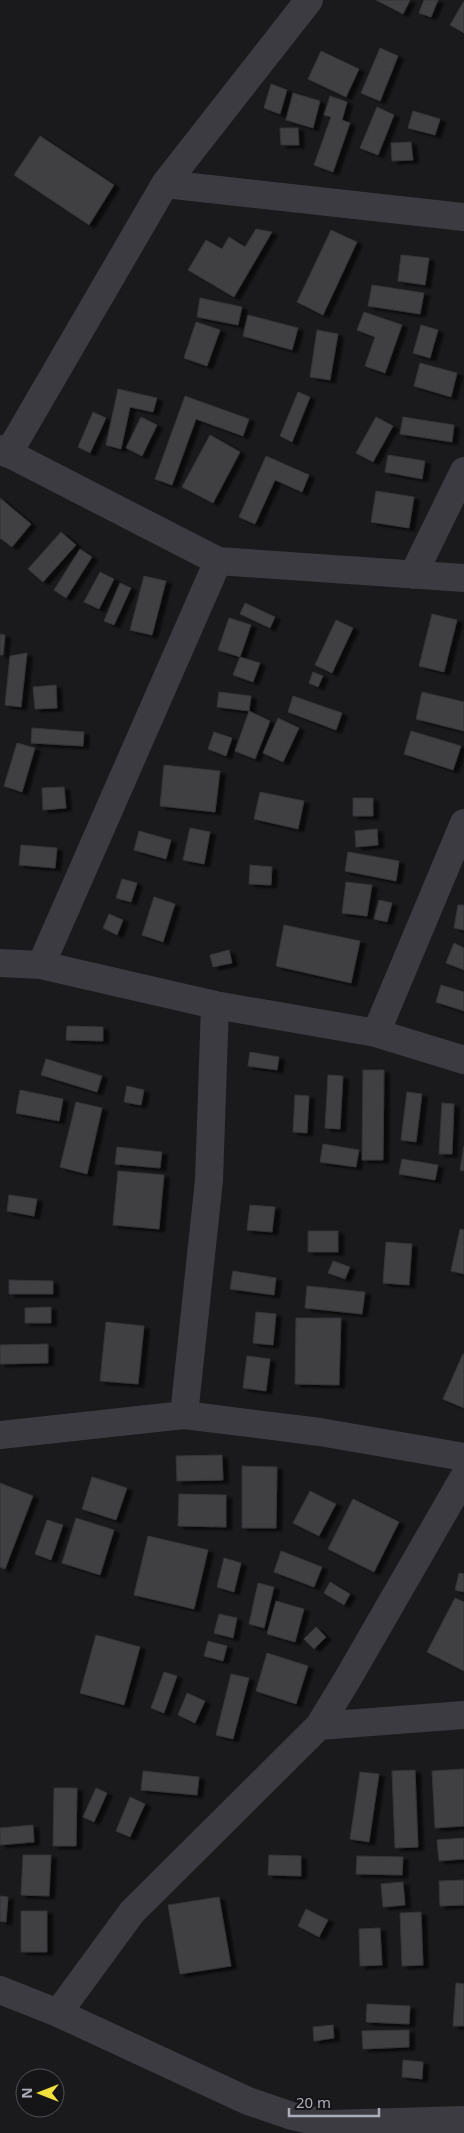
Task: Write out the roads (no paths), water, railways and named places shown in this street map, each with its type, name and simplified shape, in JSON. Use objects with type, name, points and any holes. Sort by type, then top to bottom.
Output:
[{"type":"street","points":[[309,0],[165,184],[4,452],[218,562],[464,578]]},
{"type":"street","points":[[165,184],[464,217]]},
{"type":"street","points":[[413,575],[464,471]]},
{"type":"street","points":[[41,965],[218,562]]},
{"type":"street","points":[[376,1033],[464,823]]},
{"type":"street","points":[[0,963],[41,965],[215,1005],[376,1033],[464,1060]]},
{"type":"street","points":[[184,1415],[209,1180],[215,1005]]},
{"type":"street","points":[[0,1435],[184,1415],[320,1432],[464,1457]]},
{"type":"street","points":[[58,2013],[132,1912],[319,1726],[348,1680],[464,1477]]},
{"type":"street","points":[[319,1726],[464,1715]]},
{"type":"street","points":[[0,1990],[58,2013],[248,2100],[292,2116],[330,2124],[464,2120]]}]
